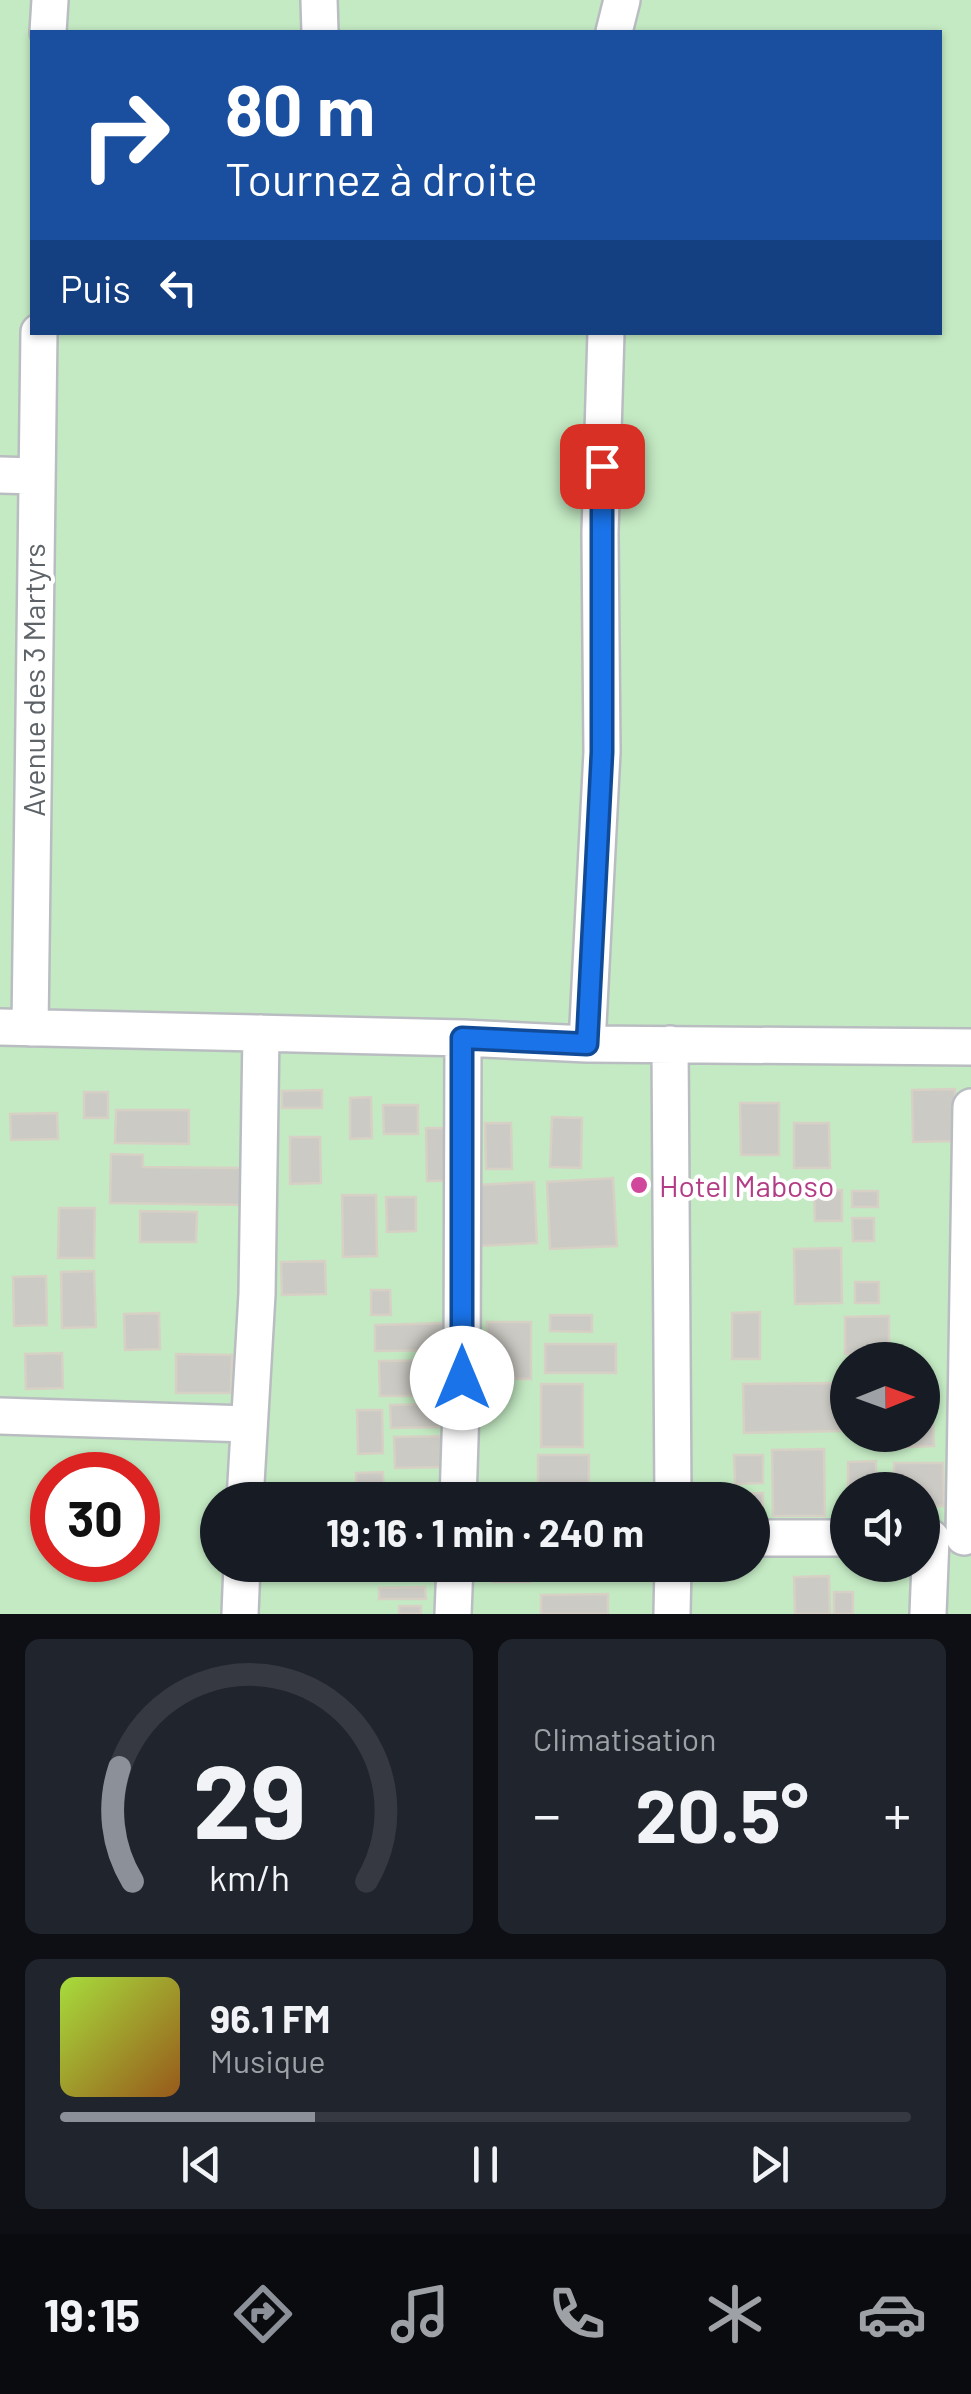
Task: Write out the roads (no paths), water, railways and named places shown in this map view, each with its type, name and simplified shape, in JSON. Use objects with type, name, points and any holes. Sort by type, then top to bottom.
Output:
[{"type":"street","points":[[48,30],[50,0]]},
{"type":"street","points":[[320,0],[320,30]]},
{"type":"street","points":[[614,30],[622,0]]},
{"type":"street","name":"Avenue des 3 Martyrs","points":[[15,1027],[17,476],[39,335]]},
{"type":"street","points":[[587,1044],[602,752],[600,533],[606,335]]},
{"type":"street","points":[[15,1027],[587,1044],[971,1047]]},
{"type":"street","points":[[246,1482],[258,1294],[261,1032]]},
{"type":"street","points":[[459,1482],[462,1038]]},
{"type":"street","points":[[670,1044],[673,1482]]},
{"type":"street","points":[[928,1614],[947,1537],[971,1106]]},
{"type":"street","points":[[0,1416],[248,1424]]},
{"type":"street","points":[[770,1538],[830,1538]]},
{"type":"street","points":[[240,1614],[241,1582]]},
{"type":"street","points":[[453,1614],[454,1582]]},
{"type":"street","points":[[672,1614],[673,1582]]},
{"type":"place","name":"Hotel Maboso","points":[[639,1185]]}]
